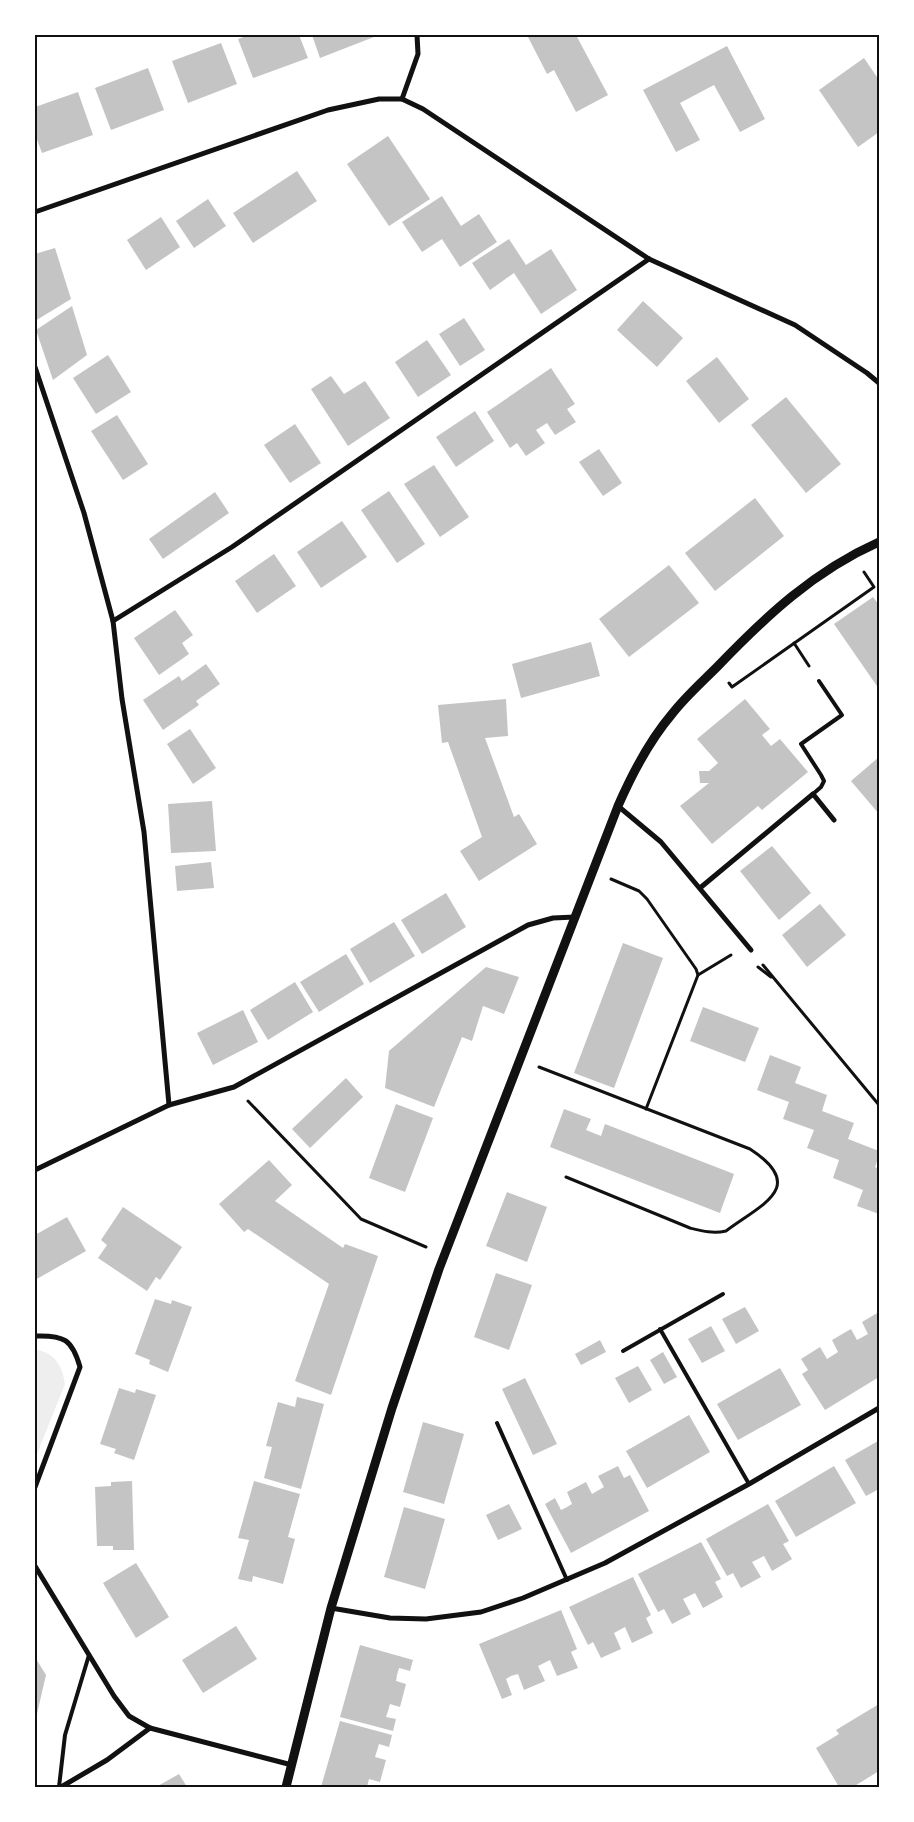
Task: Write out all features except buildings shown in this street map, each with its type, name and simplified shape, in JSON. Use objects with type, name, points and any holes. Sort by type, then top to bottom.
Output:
[{"type":"street","points":[[402,100],[418,54],[417,35]]},
{"type":"street","points":[[35,212],[328,110],[379,99],[402,100],[423,109],[649,259],[795,326],[867,373],[879,383]]},
{"type":"street","points":[[112,621],[232,547],[649,259]]},
{"type":"street","points":[[35,367],[84,513],[112,621],[122,699],[144,832],[169,1105]]},
{"type":"street","points":[[286,1787],[331,1608],[392,1408],[445,1255],[618,806],[642,757],[671,714],[758,624],[796,592],[832,567],[879,542]]},
{"type":"street","points":[[700,888],[813,794],[834,820]]},
{"type":"street","points":[[618,806],[661,842],[751,950]]},
{"type":"street","points":[[35,1170],[169,1105],[234,1086],[528,925],[553,918],[575,917]]},
{"type":"street","points":[[35,1336],[61,1337],[75,1349],[80,1367],[35,1487]]},
{"type":"street","points":[[331,1608],[390,1618],[436,1618],[481,1612],[523,1598],[605,1563],[749,1484],[879,1408]]},
{"type":"street","points":[[35,1566],[114,1696],[129,1716],[150,1728],[292,1765]]},
{"type":"street","points":[[60,1787],[108,1760],[150,1728]]},
{"type":"lane","points":[[813,794],[821,788],[824,781],[801,744],[842,716],[819,681]]},
{"type":"lane","points":[[623,1351],[722,1294]]},
{"type":"lane","points":[[660,1329],[749,1484]]},
{"type":"lane","points":[[496,1423],[567,1580]]},
{"type":"lane","points":[[60,1787],[65,1734],[89,1655]]},
{"type":"path","points":[[717,667],[732,687],[874,587],[852,556]]},
{"type":"path","points":[[794,643],[819,681]]},
{"type":"path","points":[[593,871],[639,891],[696,969],[698,975],[646,1109]]},
{"type":"path","points":[[751,950],[879,1105]]},
{"type":"path","points":[[520,1060],[750,1149],[765,1159],[779,1178],[778,1188],[772,1197],[726,1231],[717,1233],[690,1228],[566,1177]]},
{"type":"path","points":[[234,1086],[361,1219],[445,1255]]},
{"type":"shaded area","points":[[35,1350],[48,1354],[56,1361],[62,1371],[65,1384],[35,1459]]}]
